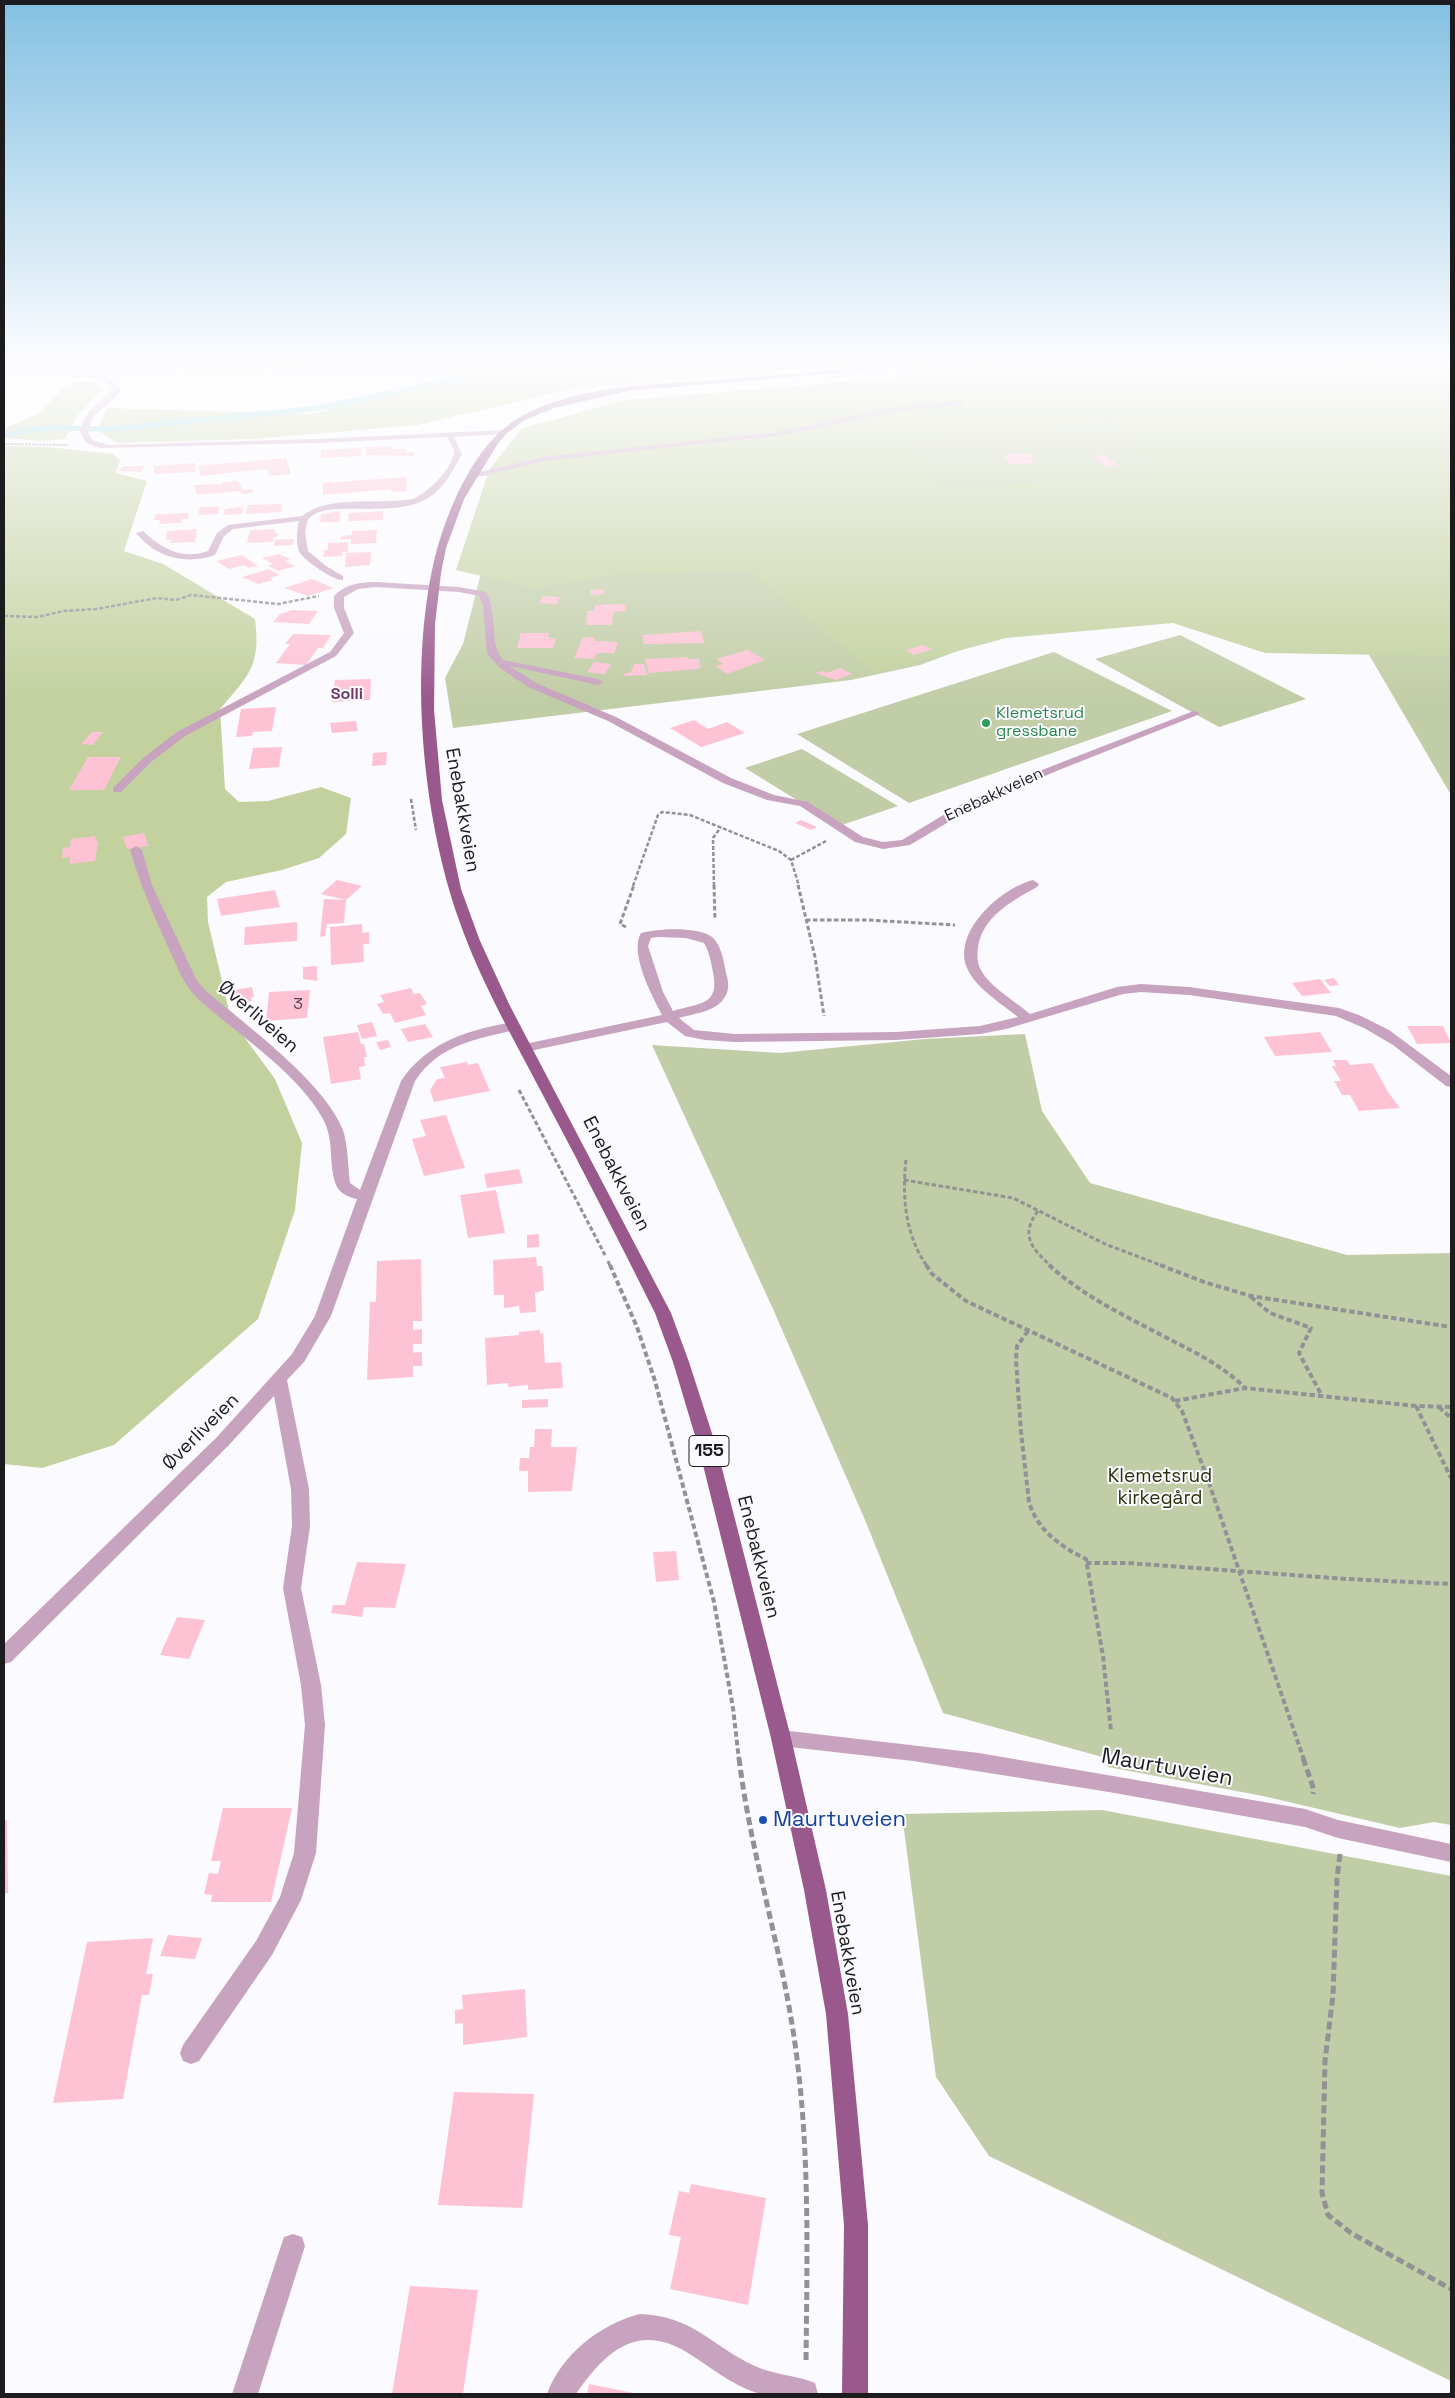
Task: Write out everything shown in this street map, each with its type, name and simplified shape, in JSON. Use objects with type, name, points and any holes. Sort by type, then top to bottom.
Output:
[{"type":"main road","name":"Enebakkveien","points":[[473,476],[460,500],[440,552],[428,626],[429,738],[432,781],[446,863],[466,922],[514,1026],[663,1313],[682,1362],[708,1449],[781,1738],[816,1890],[837,2014],[856,2225],[855,2394]]},
{"type":"street","points":[[140,533],[150,544],[165,552],[178,557],[198,557],[212,553],[220,535],[231,527],[304,518],[320,509],[396,504],[427,496],[442,476]]},
{"type":"street","points":[[304,518],[302,532],[304,552],[323,568],[340,578]]},
{"type":"street","points":[[117,790],[147,760],[181,734],[227,708],[333,654],[349,633],[339,608],[339,596],[344,591],[378,585],[463,588],[483,594],[488,606],[490,647],[497,660],[598,682]]},
{"type":"street","name":"Enebakkveien","points":[[497,660],[506,668],[537,686],[591,708],[748,789],[783,801],[803,803],[840,825],[857,840],[880,846],[899,845],[920,835],[954,812],[973,802],[1086,753],[1195,714]]},
{"type":"street","name":"Øverliveien","points":[[136,850],[146,886],[191,982],[200,994],[272,1053],[304,1085],[328,1115],[336,1131],[343,1185],[354,1194],[366,1195]]},
{"type":"street","points":[[1028,1019],[976,972],[970,957],[972,938],[983,918],[1002,901],[1033,884]]},
{"type":"street","points":[[525,1048],[638,1027],[670,1017],[714,1002],[720,996],[722,988],[714,947],[708,940],[699,936],[661,933],[645,936],[642,946],[656,992],[670,1017],[690,1033],[705,1036],[735,1038],[947,1034],[998,1027],[1097,997],[1141,988],[1189,991],[1340,1012],[1362,1020],[1426,1062],[1451,1083]]},
{"type":"street","name":"Øverliveien","points":[[4,1656],[223,1441],[298,1358],[323,1316],[408,1080],[416,1069],[456,1041],[489,1030],[514,1026]]},
{"type":"street","points":[[190,2053],[264,1948],[290,1900],[305,1853],[315,1725],[311,1685],[292,1588],[301,1526],[300,1489],[279,1380]]},
{"type":"street","name":"Maurtuveien","points":[[781,1738],[963,1758],[1097,1780],[1305,1818],[1338,1829],[1451,1854]]},
{"type":"street","points":[[245,2394],[292,2246]]},
{"type":"street","points":[[560,2394],[580,2365],[596,2348],[629,2327],[651,2326],[679,2334],[751,2378],[806,2392]]},
{"type":"path","points":[[4,616],[37,617],[64,610],[96,609],[157,598],[176,600],[191,595],[278,604],[344,591]]},
{"type":"path","points":[[410,796],[418,836]]},
{"type":"path","points":[[645,936],[620,924],[658,815],[662,812],[679,812],[779,851],[791,860],[815,957],[824,1017],[824,1037]]},
{"type":"path","points":[[708,940],[716,926],[713,838],[721,828]]},
{"type":"path","points":[[791,860],[830,840]]},
{"type":"path","points":[[806,920],[867,920],[935,924]]},
{"type":"path","points":[[518,1089],[607,1259],[637,1327],[655,1381],[714,1602],[732,1701],[743,1792],[767,1911],[779,1955],[801,2087],[807,2171],[806,2392]]},
{"type":"path","points":[[906,1160],[903,1191],[912,1238],[919,1255],[932,1274],[966,1301],[1172,1398],[1182,1411],[1208,1480],[1314,1790],[1305,1818]]},
{"type":"path","points":[[904,1180],[993,1192],[1014,1198],[1079,1233],[1146,1261],[1251,1296],[1451,1327]]},
{"type":"path","points":[[1038,1211],[1028,1226],[1028,1238],[1035,1251],[1055,1270],[1092,1295],[1220,1366],[1245,1388]]},
{"type":"path","points":[[1251,1296],[1256,1303],[1282,1319],[1311,1328],[1299,1353],[1322,1396]]},
{"type":"path","points":[[1028,1330],[1019,1341],[1015,1364],[1028,1500],[1044,1531],[1064,1548],[1086,1559],[1103,1656],[1111,1731]]},
{"type":"path","points":[[1175,1401],[1245,1388],[1416,1406],[1451,1407]]},
{"type":"path","points":[[1416,1406],[1451,1478]]},
{"type":"path","points":[[1439,1407],[1451,1418]]},
{"type":"path","points":[[1086,1563],[1127,1563],[1451,1584]]},
{"type":"path","points":[[1338,1829],[1341,1852],[1336,1878],[1333,1995],[1325,2061],[1322,2193],[1328,2215],[1351,2233],[1451,2289]]},
{"type":"green space","points":[[4,476],[127,476],[147,481],[124,551],[163,564],[255,619],[256,648],[251,669],[239,687],[220,709],[225,789],[239,802],[268,801],[321,787],[351,798],[346,834],[319,858],[282,870],[226,882],[207,897],[208,922],[231,1019],[275,1079],[302,1143],[295,1210],[258,1319],[114,1445],[42,1468],[4,1464]]},
{"type":"green space","points":[[487,476],[934,476],[944,490],[1121,476],[1451,476],[1451,656],[1265,653],[1173,623],[1006,638],[876,673],[751,572],[629,573],[533,588],[456,570]]},
{"type":"green space","points":[[529,476],[1263,476],[990,639],[920,665],[851,680],[453,728],[445,678],[463,644],[481,573]]},
{"type":"green space","points":[[1428,476],[1451,476],[1451,795],[1354,629]]},
{"type":"green space","points":[[1180,635],[1306,699],[1219,727],[1095,659]]},
{"type":"green space","name":"Klemetsrud gressbane","points":[[1054,652],[1172,711],[909,803],[797,734]]},
{"type":"green space","points":[[802,749],[898,806],[839,826],[745,768]]},
{"type":"green space","name":"Klemetsrud kirkegård","points":[[1025,1034],[1042,1111],[1090,1183],[1347,1255],[1451,1253],[1451,1825],[1434,1822],[1400,1828],[1263,1796],[1108,1767],[1106,1758],[943,1713],[865,1520],[773,1309],[652,1045],[780,1053],[925,1039]]},
{"type":"green space","points":[[1102,1810],[1451,1876],[1451,2381],[989,2156],[936,2077],[902,1814]]},
{"type":"building","points":[[406,477],[407,491],[391,492],[391,489],[323,495],[323,483]]},
{"type":"building","points":[[222,482],[239,482],[242,490],[252,489],[253,493],[241,494],[240,491],[197,495],[194,485],[222,484]]},
{"type":"building","points":[[282,504],[281,512],[246,514],[248,505]]},
{"type":"building","points":[[200,507],[219,507],[218,514],[198,515]]},
{"type":"building","points":[[243,508],[242,514],[223,515],[225,509]]},
{"type":"building","points":[[340,511],[340,522],[320,522],[321,514]]},
{"type":"building","points":[[383,511],[383,520],[348,521],[349,513]]},
{"type":"building","points":[[189,513],[188,519],[182,519],[181,523],[159,524],[160,520],[154,520],[156,514]]},
{"type":"building","points":[[197,529],[195,542],[170,543],[171,540],[166,540],[167,531]]},
{"type":"building","points":[[275,529],[274,533],[278,533],[277,537],[273,537],[273,542],[247,543],[250,530]]},
{"type":"building","points":[[377,530],[376,543],[351,544],[351,539],[340,540],[341,536],[352,535],[352,531]]},
{"type":"building","points":[[294,539],[293,545],[274,546],[275,540]]},
{"type":"building","points":[[348,542],[348,552],[342,552],[342,556],[323,557],[324,550],[328,550],[328,543]]},
{"type":"building","points":[[371,552],[370,565],[345,567],[346,553]]},
{"type":"building","points":[[279,554],[290,559],[285,561],[295,566],[278,571],[268,566],[273,564],[262,558]]},
{"type":"building","points":[[242,555],[258,566],[248,568],[244,565],[229,569],[216,561]]},
{"type":"building","points":[[269,569],[280,575],[270,578],[273,580],[258,584],[242,577]]},
{"type":"building","points":[[312,579],[334,588],[308,596],[284,588]]},
{"type":"building","points":[[604,589],[604,594],[591,595],[590,590]]},
{"type":"building","points":[[543,596],[560,597],[557,604],[539,603]]},
{"type":"building","points":[[625,604],[625,611],[613,612],[612,625],[586,625],[587,611],[594,611],[595,605]]},
{"type":"building","points":[[292,610],[318,611],[309,624],[273,622],[280,614]]},
{"type":"building","points":[[701,631],[704,643],[644,644],[642,635]]},
{"type":"building","points":[[521,633],[549,633],[548,638],[556,638],[553,648],[517,648]]},
{"type":"building","points":[[293,634],[331,635],[323,648],[318,648],[306,665],[276,663],[290,644],[285,644]]},
{"type":"building","points":[[583,637],[595,638],[594,641],[618,642],[614,653],[596,653],[594,659],[574,658]]},
{"type":"building","points":[[923,645],[932,649],[914,655],[906,650]]},
{"type":"building","points":[[748,650],[765,660],[727,674],[715,666],[723,664],[716,659]]},
{"type":"building","points":[[687,657],[688,659],[699,659],[701,667],[698,669],[649,673],[645,659]]},
{"type":"building","points":[[594,662],[611,664],[605,674],[587,672]]},
{"type":"building","points":[[633,664],[644,664],[648,675],[624,676],[623,674],[632,672]]},
{"type":"building","points":[[840,668],[852,674],[836,680],[815,673],[822,671],[827,673]]},
{"type":"building","points":[[371,679],[370,700],[332,702],[335,680]]},
{"type":"building","points":[[276,707],[272,731],[253,732],[252,736],[236,737],[241,709]]},
{"type":"building","points":[[694,720],[708,729],[727,722],[745,733],[701,747],[670,728]]},
{"type":"building","points":[[356,721],[358,731],[332,733],[330,723]]},
{"type":"building","points":[[92,732],[103,732],[93,745],[81,744]]},
{"type":"building","points":[[282,747],[279,767],[249,769],[253,748]]},
{"type":"building","points":[[387,752],[386,765],[372,766],[373,753]]},
{"type":"building","points":[[88,757],[121,757],[104,790],[69,790]]},
{"type":"building","points":[[801,820],[817,827],[811,830],[795,823]]},
{"type":"building","points":[[144,833],[148,846],[127,849],[123,837]]},
{"type":"building","points":[[96,836],[95,840],[98,842],[95,861],[70,864],[70,857],[62,858],[63,848],[70,847],[71,839]]},
{"type":"building","points":[[337,880],[362,886],[346,900],[321,894]]},
{"type":"building","points":[[275,890],[280,907],[221,916],[217,899]]},
{"type":"building","points":[[324,899],[346,900],[344,923],[327,924],[325,936],[320,937]]},
{"type":"building","points":[[297,922],[297,941],[244,945],[245,927]]},
{"type":"building","points":[[362,924],[362,933],[369,932],[369,944],[363,944],[364,962],[331,965],[330,927]]},
{"type":"building","points":[[317,966],[317,981],[303,979],[303,967]]},
{"type":"building","points":[[1334,978],[1339,985],[1330,986],[1324,980]]},
{"type":"building","points":[[1320,979],[1331,993],[1302,996],[1292,983]]},
{"type":"building","points":[[252,987],[254,997],[251,998],[252,1001],[238,1003],[235,990]]},
{"type":"building","points":[[411,988],[414,994],[420,993],[427,1004],[421,1006],[426,1015],[395,1023],[390,1013],[383,1014],[377,1004],[384,1002],[380,995]]},
{"type":"building","points":[[310,990],[307,1018],[266,1021],[269,992]]},
{"type":"building","points":[[372,1022],[377,1036],[362,1039],[357,1025]]},
{"type":"building","points":[[425,1024],[433,1037],[408,1042],[401,1029]]},
{"type":"building","points":[[1407,1026],[1443,1026],[1451,1043],[1417,1044]]},
{"type":"building","points":[[358,1032],[361,1044],[364,1044],[367,1057],[364,1057],[365,1066],[359,1067],[361,1079],[331,1084],[323,1037]]},
{"type":"building","points":[[1320,1032],[1332,1052],[1275,1056],[1264,1037]]},
{"type":"building","points":[[388,1040],[391,1047],[380,1050],[376,1042]]},
{"type":"building","points":[[1333,1060],[1347,1060],[1350,1065],[1372,1063],[1388,1092],[1400,1108],[1359,1111],[1350,1095],[1342,1095],[1334,1081],[1341,1081],[1332,1066],[1336,1066]]},
{"type":"building","points":[[467,1062],[468,1065],[478,1063],[490,1091],[434,1102],[430,1090],[437,1079],[445,1078],[440,1067]]},
{"type":"building","points":[[446,1115],[465,1168],[424,1176],[412,1139],[426,1136],[420,1120]]},
{"type":"building","points":[[519,1169],[523,1183],[487,1188],[484,1174]]},
{"type":"building","points":[[496,1190],[505,1233],[468,1238],[460,1195]]},
{"type":"building","points":[[539,1234],[539,1247],[527,1248],[527,1235]]},
{"type":"building","points":[[536,1257],[537,1266],[542,1266],[544,1290],[535,1293],[536,1312],[520,1313],[519,1306],[504,1308],[504,1295],[494,1295],[493,1260]]},
{"type":"building","points":[[421,1259],[422,1321],[413,1321],[413,1330],[422,1329],[422,1344],[413,1344],[413,1353],[422,1352],[422,1366],[413,1366],[413,1377],[367,1380],[370,1302],[376,1302],[377,1261]]},
{"type":"building","points":[[540,1330],[540,1334],[543,1333],[545,1363],[561,1362],[563,1388],[528,1390],[528,1385],[508,1387],[508,1383],[487,1385],[485,1338],[519,1335],[519,1332]]},
{"type":"building","points":[[548,1399],[548,1407],[522,1408],[522,1400]]},
{"type":"building","points":[[535,1429],[552,1429],[551,1447],[577,1447],[572,1491],[528,1492],[528,1471],[519,1471],[520,1458],[529,1458],[530,1447],[534,1447]]},
{"type":"building","points":[[676,1551],[679,1580],[656,1582],[653,1552]]},
{"type":"building","points":[[357,1562],[406,1564],[395,1608],[364,1607],[362,1617],[331,1613],[333,1605],[345,1605]]},
{"type":"building","points":[[177,1617],[205,1620],[189,1659],[160,1655]]},
{"type":"building","points":[[223,1808],[292,1808],[271,1902],[211,1902],[212,1895],[204,1894],[209,1873],[218,1874],[221,1861],[211,1861]]},
{"type":"building","points":[[7,1820],[8,1893],[4,1894],[4,1821]]},
{"type":"building","points":[[168,1935],[202,1938],[195,1959],[160,1956]]},
{"type":"building","points":[[153,1938],[146,1974],[153,1974],[149,1995],[142,1995],[123,2099],[53,2103],[87,1942]]},
{"type":"building","points":[[525,1989],[527,2037],[463,2045],[463,2023],[455,2024],[455,2010],[463,2009],[462,1995]]},
{"type":"building","points":[[454,2092],[534,2094],[522,2208],[438,2205]]},
{"type":"building","points":[[691,2184],[766,2198],[748,2305],[670,2289],[681,2237],[669,2235],[679,2191],[689,2193]]},
{"type":"building","points":[[410,2286],[478,2290],[463,2394],[392,2394]]},
{"type":"building","points":[[589,2384],[634,2393],[634,2394],[587,2394]]},
{"type":"place","name":"Klemetsrud gressbane","points":[[986,723]]},
{"type":"place","name":"Maurtuveien","points":[[763,1820]]},
{"type":"district","name":"Solli","points":[[347,695]]}]
